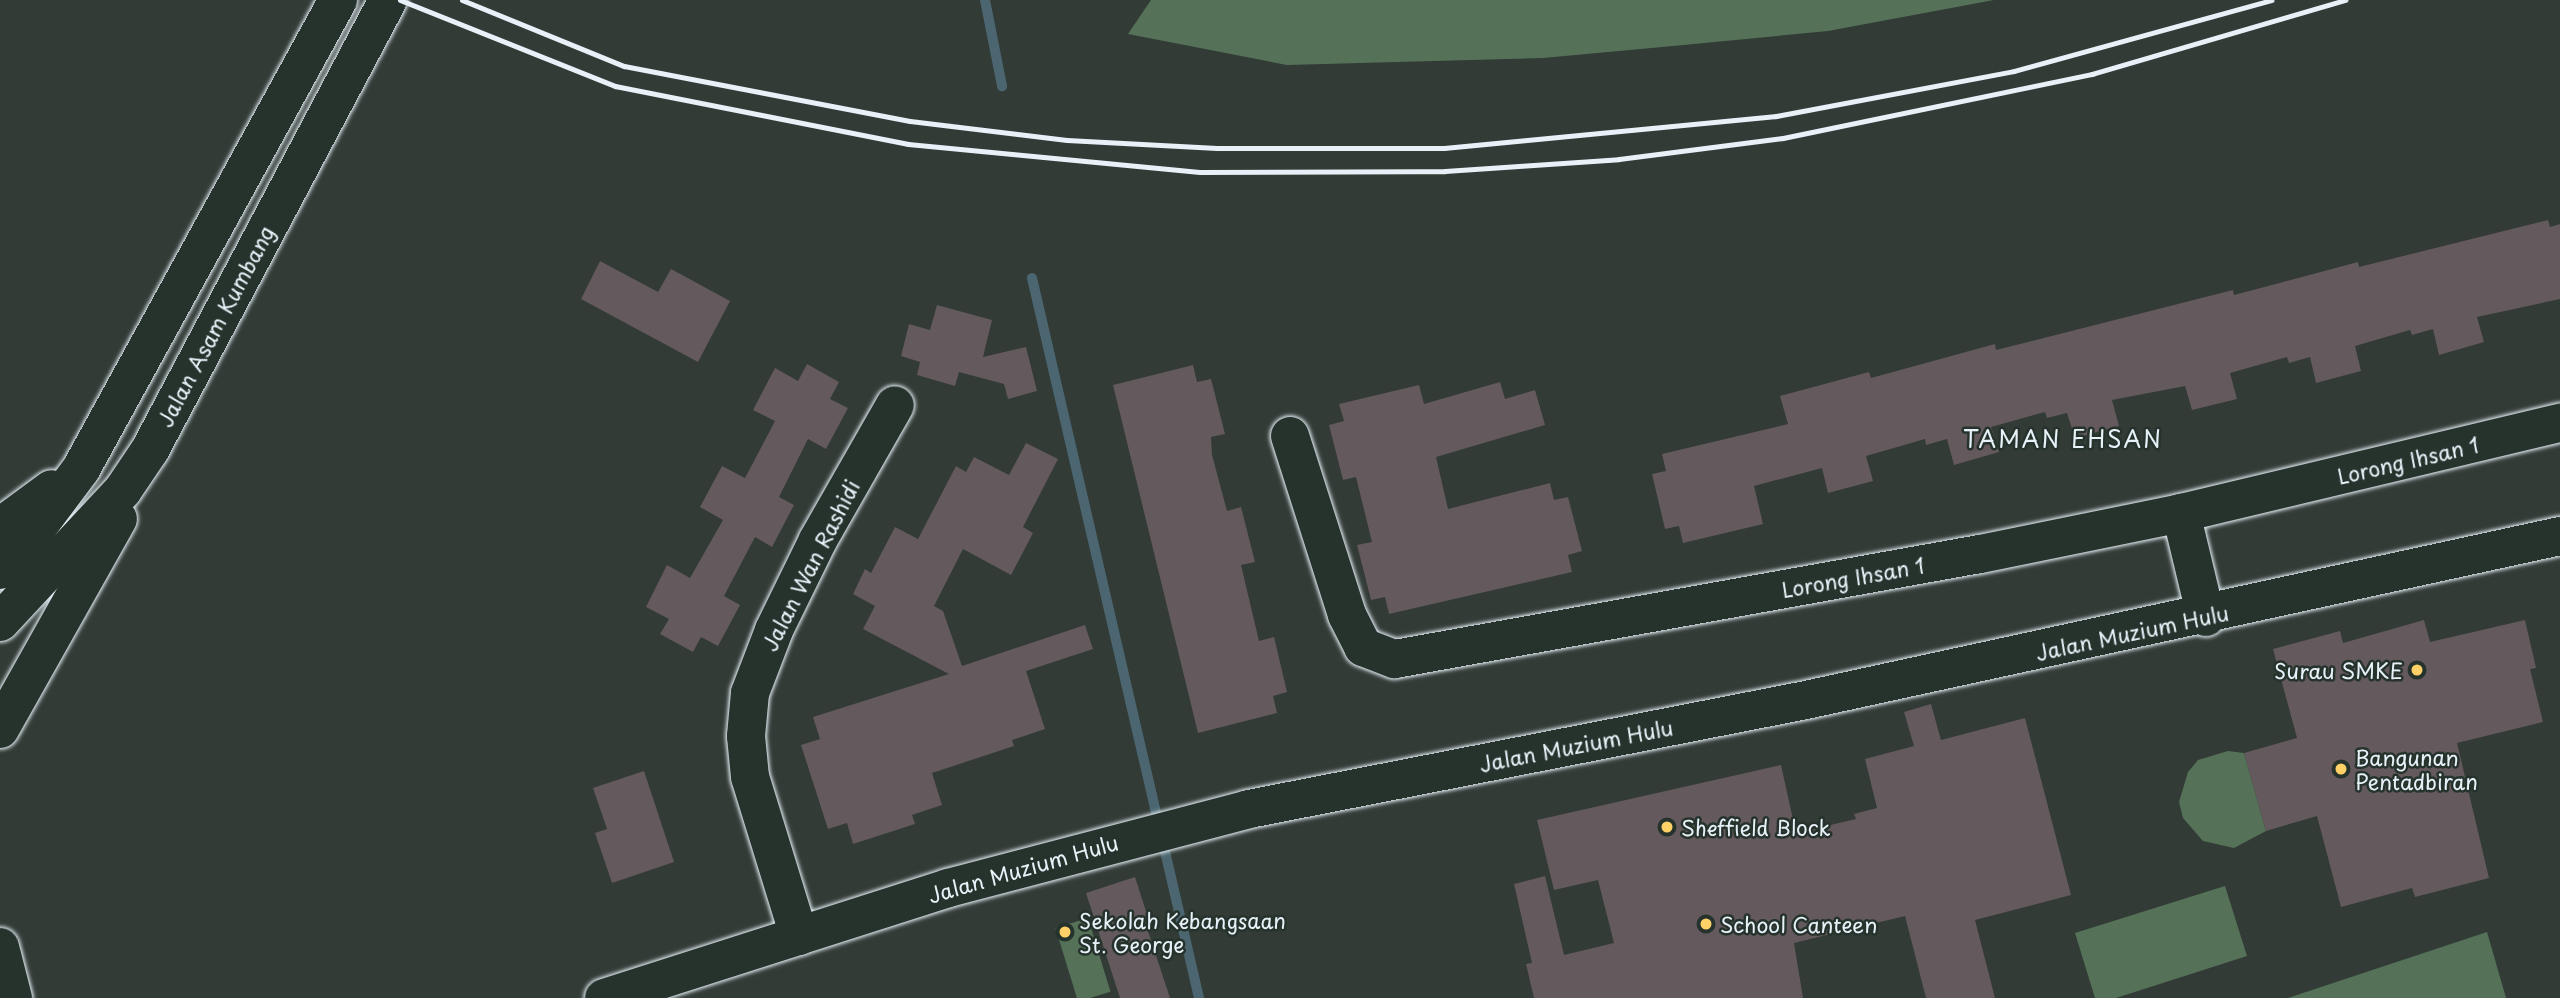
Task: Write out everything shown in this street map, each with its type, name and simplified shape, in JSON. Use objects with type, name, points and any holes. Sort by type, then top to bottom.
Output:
[{"type":"street","points":[[0,570],[22,548],[81,469],[338,0]]},
{"type":"street","name":"Jalan Asam Kumbang","points":[[0,622],[123,490],[150,450],[388,0]]},
{"type":"street","name":"Jalan Wan Rashidi","points":[[799,936],[750,777],[746,736],[751,693],[774,630],[818,540],[895,405]]},
{"type":"street","name":"Lorong Ihsan 1","points":[[1290,436],[1348,615],[1363,647],[1395,659],[1980,554],[2181,513],[2560,424]]},
{"type":"street","points":[[0,527],[81,469]]},
{"type":"street","points":[[0,729],[118,520],[123,490]]},
{"type":"street","points":[[2181,513],[2206,617]]},
{"type":"street","name":"Jalan Muzium Hulu","points":[[604,998],[799,936],[1184,824],[2206,617],[2560,536]]},
{"type":"street","points":[[0,947],[13,998]]},
{"type":"green space","points":[[1151,0],[1994,0],[1828,31],[1543,58],[1287,65],[1128,34]]},
{"type":"green space","points":[[2228,751],[2244,753],[2266,831],[2234,848],[2203,841],[2183,818],[2179,802],[2188,772],[2198,760]]},
{"type":"green space","points":[[2225,886],[2247,956],[2116,998],[2095,998],[2075,933]]},
{"type":"green space","points":[[1088,918],[1111,992],[1090,998],[1077,998],[1055,928]]},
{"type":"green space","points":[[2487,932],[2506,998],[2288,998]]},
{"type":"building","points":[[2548,220],[2550,227],[2560,224],[2560,299],[2477,317],[2484,342],[2439,355],[2433,329],[2412,335],[2410,330],[2355,346],[2361,371],[2316,383],[2310,357],[2289,363],[2287,357],[2230,373],[2237,399],[2192,410],[2185,386],[2112,400],[2119,426],[2075,438],[2067,413],[2047,418],[2045,412],[1991,427],[1999,452],[1954,465],[1947,439],[1926,445],[1925,439],[1866,456],[1873,481],[1828,493],[1822,468],[1754,486],[1763,524],[1683,543],[1679,526],[1665,529],[1652,474],[1666,471],[1662,454],[1788,424],[1780,396],[1869,372],[1871,378],[1995,344],[1996,350],[2233,290],[2234,295],[2358,262],[2359,267]]},
{"type":"building","points":[[600,261],[658,292],[671,269],[730,301],[698,362],[581,299]]},
{"type":"building","points":[[937,305],[992,320],[983,357],[1026,347],[1037,391],[1008,399],[1004,384],[959,372],[955,386],[917,375],[920,362],[901,356],[909,324],[930,330]]},
{"type":"building","points":[[807,364],[839,382],[830,399],[848,408],[826,449],[808,439],[779,497],[794,505],[772,547],[755,537],[724,596],[740,605],[718,646],[701,637],[693,652],[660,634],[669,619],[646,607],[667,565],[690,578],[723,520],[700,507],[722,466],[745,478],[775,421],[753,410],[775,368],[798,381]]},
{"type":"building","points":[[1193,365],[1197,382],[1211,379],[1225,434],[1211,437],[1212,455],[1227,511],[1241,507],[1255,562],[1241,565],[1259,641],[1274,637],[1287,692],[1273,696],[1277,713],[1198,733],[1113,385]]},
{"type":"building","points":[[1500,382],[1505,399],[1535,390],[1545,425],[1436,457],[1448,509],[1550,483],[1554,500],[1568,497],[1582,551],[1568,555],[1572,572],[1389,614],[1385,597],[1371,600],[1357,545],[1372,542],[1356,477],[1343,480],[1329,425],[1344,421],[1339,404],[1419,385],[1424,404]]},
{"type":"building","points":[[1026,443],[1058,459],[1023,527],[1033,533],[1011,575],[963,549],[934,606],[943,611],[962,666],[1085,625],[1093,649],[1026,671],[1045,729],[1012,740],[1014,746],[932,773],[942,805],[912,815],[915,824],[853,844],[847,823],[828,829],[801,745],[820,739],[813,717],[949,674],[863,629],[875,606],[853,594],[865,569],[871,573],[895,527],[918,539],[956,466],[966,472],[974,457],[1009,475]]},
{"type":"building","points":[[2424,620],[2430,642],[2525,620],[2536,668],[2530,669],[2543,722],[2457,743],[2489,878],[2415,897],[2412,888],[2341,907],[2317,816],[2266,831],[2244,753],[2297,738],[2273,649],[2340,631],[2343,643]]},
{"type":"building","points":[[1931,704],[1941,740],[2025,718],[2071,895],[1975,920],[1995,998],[1926,998],[1905,916],[1794,943],[1803,998],[1534,998],[1526,964],[1532,963],[1514,884],[1545,876],[1564,955],[1614,943],[1598,880],[1554,890],[1537,820],[1781,765],[1796,833],[1856,819],[1854,814],[1877,808],[1865,759],[1914,746],[1904,712]]},
{"type":"building","points":[[644,771],[674,862],[612,883],[595,833],[607,829],[593,788]]},
{"type":"building","points":[[1135,877],[1152,930],[1148,931],[1170,998],[1120,998],[1086,893]]},
{"type":"waterway","points":[[985,0],[1002,86]]},
{"type":"waterway","points":[[1032,278],[1199,998]]},
{"type":"railway","points":[[400,0],[615,86],[908,144],[1200,172],[1445,171],[1619,159],[1783,138],[2092,74],[2345,0]]},
{"type":"railway","points":[[462,0],[624,66],[910,121],[1067,140],[1217,148],[1444,148],[1776,116],[2014,71],[2271,0]]},
{"type":"place","name":"Surau SMKE","points":[[2417,670]]},
{"type":"place","name":"Bangunan Pentadbiran","points":[[2341,769]]},
{"type":"place","name":"Sheffield Block","points":[[1667,827]]},
{"type":"place","name":"School Canteen","points":[[1706,924]]},
{"type":"place","name":"Sekolah Kebangsaan St. George","points":[[1065,932]]},
{"type":"district","name":"TAMAN EHSAN","points":[[2063,439]]}]
